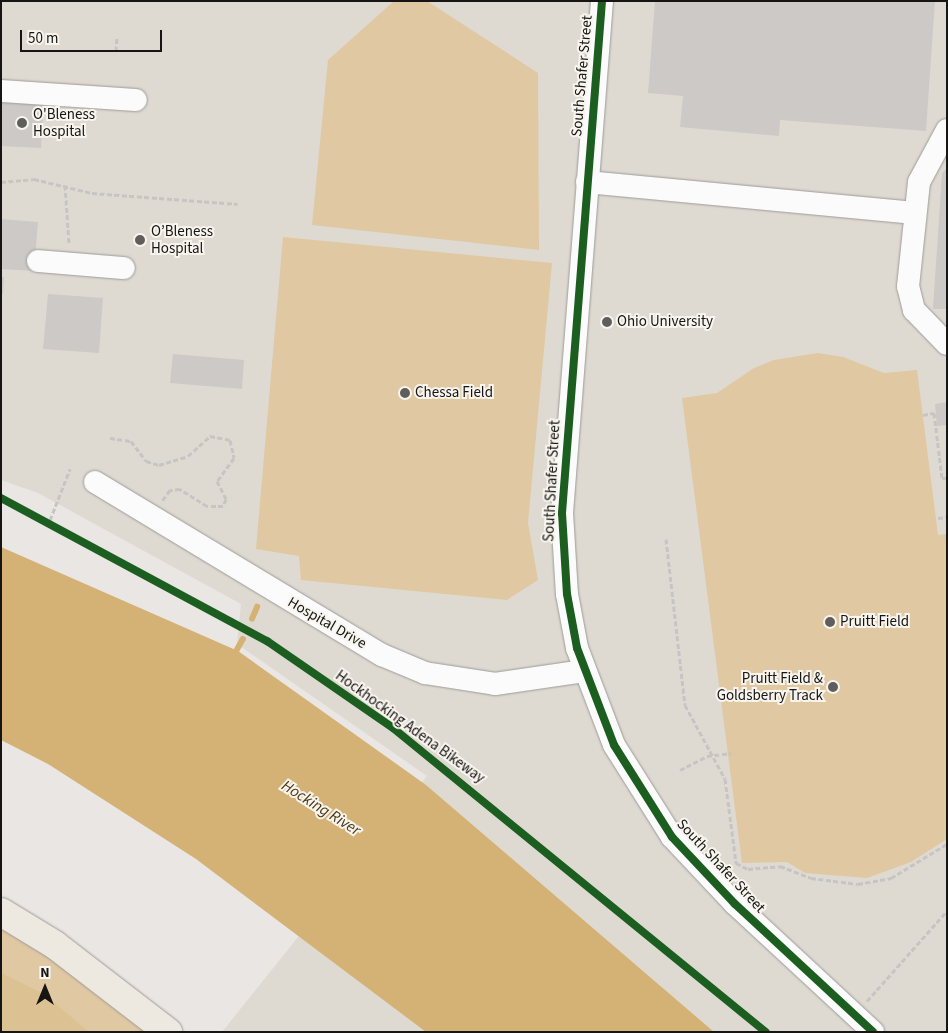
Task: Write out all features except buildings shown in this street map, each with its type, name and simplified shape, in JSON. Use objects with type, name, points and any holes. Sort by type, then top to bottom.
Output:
[{"type":"main road","points":[[1,912],[55,945],[168,1032]]},
{"type":"street","name":"South Shafer Street","points":[[602,1],[562,513],[567,594],[584,671],[621,758],[672,837],[735,904],[874,1032]]},
{"type":"street","points":[[1,91],[136,100]]},
{"type":"street","points":[[947,130],[924,169],[914,213],[910,299],[924,325],[947,344]]},
{"type":"street","points":[[587,182],[914,213]]},
{"type":"street","points":[[38,261],[124,268]]},
{"type":"street","name":"Hospital Drive","points":[[95,482],[153,519],[382,654],[425,673],[495,684],[584,671]]},
{"type":"path","points":[[116,51],[117,37]]},
{"type":"path","points":[[1,182],[34,179],[92,193],[238,204]]},
{"type":"path","points":[[65,185],[70,222],[67,263]]},
{"type":"path","points":[[923,415],[934,413],[942,478],[947,478]]},
{"type":"path","points":[[110,438],[131,441],[143,458],[159,465],[188,456],[210,436],[222,435],[233,443],[234,458],[217,481],[226,499],[223,506],[207,506],[175,488],[167,492],[153,519]]},
{"type":"path","points":[[50,520],[70,469]]},
{"type":"path","points":[[42,516],[58,524]]},
{"type":"path","points":[[938,518],[947,517]]},
{"type":"path","points":[[666,539],[685,705],[724,779],[736,863],[748,869],[780,866],[811,878],[858,884],[891,878],[947,844]]},
{"type":"path","points":[[680,770],[712,755],[732,753]]},
{"type":"path","points":[[867,1001],[947,912]]},
{"type":"shaded area","name":"Ohio University","points":[[1,1],[947,1],[947,1032],[222,1032],[427,776],[237,644],[241,604],[38,493],[1,480]]},
{"type":"shaded area","points":[[394,1],[427,1],[538,73],[539,250],[312,225],[328,60]]},
{"type":"shaded area","name":"Chessa Field","points":[[283,237],[552,263],[528,523],[538,580],[507,600],[301,580],[299,556],[256,549]]},
{"type":"shaded area","name":"Pruitt Field & Goldsberry Track","points":[[818,353],[843,357],[884,373],[917,370],[938,535],[947,534],[947,839],[911,862],[867,878],[805,873],[787,862],[742,863],[682,398],[717,393],[754,368],[774,360]]},
{"type":"shaded area","points":[[1,912],[168,1032],[1,1032]]},
{"type":"shaded area","points":[[1,973],[44,994],[89,1032],[1,1032]]},
{"type":"water","name":"Hocking River","points":[[1,547],[238,651],[426,785],[714,1032],[426,1032],[196,859],[48,764],[1,740]]},
{"type":"waterway","points":[[252,619],[257,607]]},
{"type":"waterway","points":[[234,655],[243,639]]},
{"type":"cycle path","points":[[602,1],[562,513],[567,594],[577,648],[614,745],[672,837],[735,904],[873,1032]]},
{"type":"cycle path","name":"Hockhocking Adena Bikeway","points":[[1,498],[267,641],[393,728],[766,1032]]},
{"type":"place","name":"O'Bleness Hospital","points":[[22,123]]},
{"type":"place","name":"O’Bleness Hospital","points":[[140,240]]},
{"type":"place","name":"Ohio University","points":[[607,322]]},
{"type":"place","name":"Chessa Field","points":[[405,393]]},
{"type":"place","name":"Pruitt Field","points":[[830,622]]},
{"type":"place","name":"Pruitt Field & Goldsberry Track","points":[[833,687]]}]
